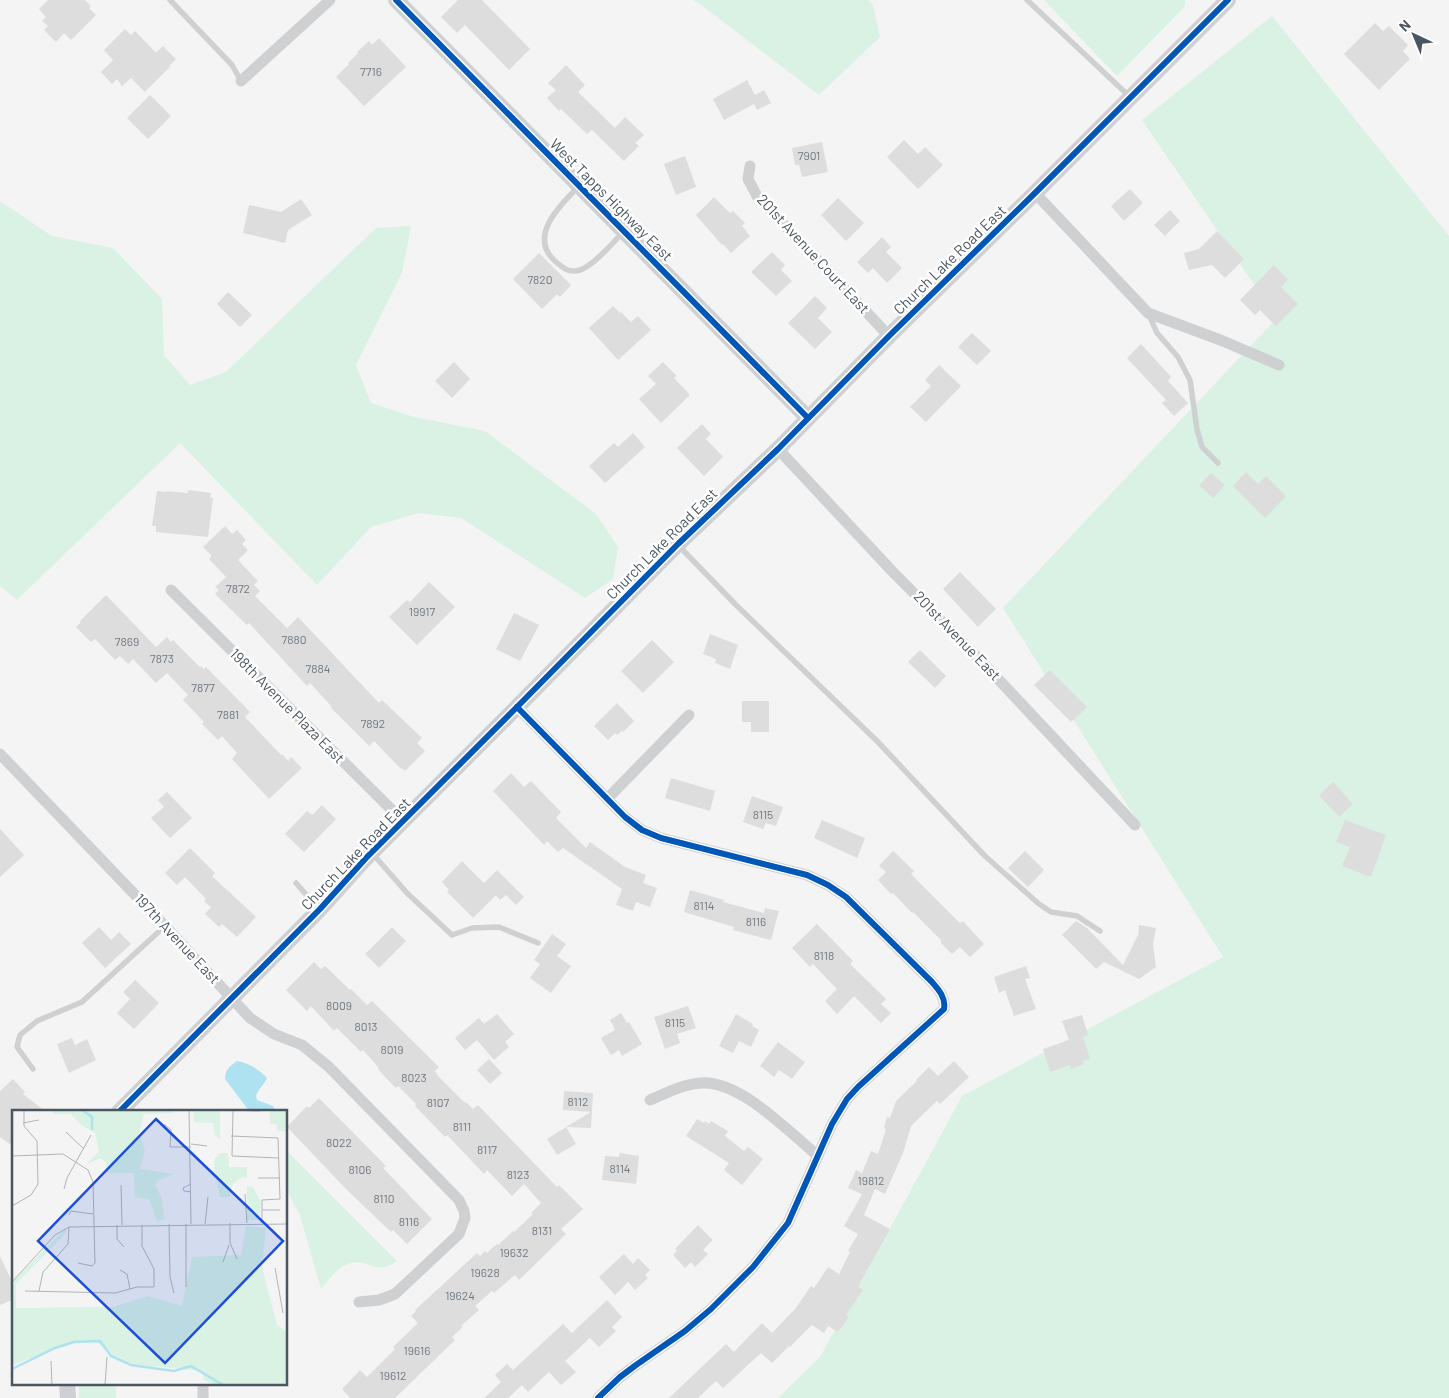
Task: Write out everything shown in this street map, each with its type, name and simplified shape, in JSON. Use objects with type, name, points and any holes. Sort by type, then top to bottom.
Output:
[{"type":"street","points":[[242,82],[330,0]]},
{"type":"street","name":"West Tapps Highway East","points":[[396,0],[808,418]]},
{"type":"street","name":"Church Lake Road East","points":[[121,1110],[320,909],[403,821],[678,544],[778,449],[889,336],[1035,193],[1130,98],[1221,2]]},
{"type":"street","name":"201st Avenue Court East","points":[[750,166],[748,179],[757,196],[889,336]]},
{"type":"street","points":[[1035,193],[1148,313],[1224,341],[1279,365]]},
{"type":"street","name":"201st Avenue East","points":[[778,449],[1135,825]]},
{"type":"street","name":"198th Avenue Plaza East","points":[[171,590],[403,821]]},
{"type":"street","points":[[517,708],[607,799],[642,830],[661,838],[807,875],[828,885],[846,897],[932,982],[941,992],[944,1000],[944,1009],[847,1099],[832,1124],[788,1223],[753,1267],[711,1309],[620,1377],[598,1398]]},
{"type":"street","points":[[607,799],[689,715]]},
{"type":"street","name":"197th Avenue East","points":[[0,754],[165,926],[250,1018],[274,1034],[302,1045],[329,1067],[459,1200],[465,1218],[459,1234],[395,1294],[379,1300],[359,1302]]},
{"type":"street","points":[[650,1100],[684,1085],[718,1084],[733,1089],[764,1110],[818,1156]]},
{"type":"lane","points":[[170,0],[232,65],[242,82]]},
{"type":"lane","points":[[1027,0],[1130,98]]},
{"type":"lane","points":[[579,186],[562,203],[549,222],[544,239],[549,255],[564,268],[576,272],[591,264],[624,231]]},
{"type":"lane","points":[[1148,313],[1157,332],[1178,357],[1190,380],[1197,429],[1202,447],[1218,463]]},
{"type":"lane","points":[[678,544],[736,605],[877,741],[985,856],[1051,912],[1077,916],[1100,930]]},
{"type":"lane","points":[[372,853],[407,893],[452,936],[472,928],[499,927],[538,943]]},
{"type":"lane","points":[[296,883],[320,909]]},
{"type":"lane","points":[[34,1069],[17,1047],[20,1035],[37,1021],[82,1002],[165,926]]},
{"type":"green space","points":[[693,0],[868,0],[873,5],[880,37],[819,95]]},
{"type":"green space","points":[[1044,0],[1185,0],[1185,6],[1117,76]]},
{"type":"green space","points":[[1272,16],[1449,236],[1449,1398],[778,1398],[820,1357],[962,1096],[1223,957],[1003,608],[1277,318],[1142,120]]},
{"type":"green space","points":[[0,201],[52,236],[113,248],[162,299],[164,355],[190,385],[226,372],[376,228],[411,226],[402,273],[356,365],[371,403],[414,417],[485,431],[596,514],[618,547],[613,579],[585,598],[461,518],[419,513],[371,527],[317,585],[180,443],[17,600],[0,586]]},
{"type":"green space","points":[[288,1152],[397,1261],[383,1267],[358,1262],[351,1263],[334,1273],[321,1289],[300,1215],[288,1193]]},
{"type":"green space","points":[[79,1386],[116,1386],[116,1398],[79,1398]]},
{"type":"water","points":[[237,1061],[245,1063],[261,1072],[267,1078],[258,1091],[257,1100],[273,1106],[275,1110],[248,1110],[225,1079],[228,1068]]},
{"type":"building","points":[[48,0],[85,0],[91,6],[89,8],[96,15],[71,40],[64,33],[56,42],[44,30],[48,26],[42,21],[46,17],[39,9]]},
{"type":"building","points":[[458,0],[482,0],[530,49],[509,70],[465,25],[457,33],[441,17]]},
{"type":"building","points":[[1375,23],[1383,31],[1389,26],[1408,45],[1403,51],[1410,59],[1379,90],[1344,54]]},
{"type":"building","points":[[125,29],[131,35],[135,31],[156,53],[163,46],[176,59],[145,92],[131,78],[122,86],[117,79],[112,84],[101,72],[113,60],[104,50]]},
{"type":"building","points":[[379,38],[406,67],[364,106],[336,77],[369,41],[372,45]]},
{"type":"building","points":[[566,65],[585,85],[578,92],[615,128],[625,117],[644,135],[635,143],[639,146],[624,161],[592,130],[587,134],[561,109],[559,111],[547,98],[556,90],[548,83]]},
{"type":"building","points":[[747,80],[755,95],[764,90],[771,103],[757,110],[754,104],[724,120],[713,99]]},
{"type":"building","points":[[150,95],[171,116],[148,139],[127,118]]},
{"type":"building","points":[[904,140],[918,154],[925,147],[943,165],[918,189],[887,157]]},
{"type":"building","points":[[822,142],[828,172],[802,177],[799,165],[795,165],[792,148]]},
{"type":"building","points":[[685,156],[696,187],[676,195],[664,164]]},
{"type":"building","points":[[1130,189],[1143,203],[1124,221],[1111,206]]},
{"type":"building","points":[[714,197],[730,213],[733,211],[745,223],[742,226],[750,236],[731,253],[696,215]]},
{"type":"building","points":[[838,198],[864,223],[846,241],[821,215]]},
{"type":"building","points":[[301,199],[312,215],[288,230],[285,243],[243,233],[249,205],[281,212]]},
{"type":"building","points":[[1170,210],[1180,221],[1165,236],[1154,225]]},
{"type":"building","points":[[1217,231],[1244,259],[1225,278],[1212,265],[1189,270],[1184,253],[1199,249]]},
{"type":"building","points":[[882,237],[891,247],[886,252],[902,268],[887,283],[873,268],[868,273],[857,262]]},
{"type":"building","points":[[772,252],[785,265],[781,270],[792,281],[776,296],[751,272]]},
{"type":"building","points":[[539,253],[571,285],[560,297],[557,294],[542,309],[513,279]]},
{"type":"building","points":[[1274,265],[1288,279],[1281,287],[1298,304],[1276,326],[1260,310],[1255,315],[1240,300]]},
{"type":"building","points":[[228,292],[252,315],[240,327],[217,304]]},
{"type":"building","points":[[815,296],[827,308],[818,318],[832,332],[815,349],[788,323]]},
{"type":"building","points":[[613,306],[631,322],[638,316],[651,330],[618,360],[589,328]]},
{"type":"building","points":[[972,333],[991,351],[977,365],[958,347]]},
{"type":"building","points":[[1141,344],[1171,377],[1168,381],[1188,403],[1174,416],[1162,403],[1166,400],[1127,358]]},
{"type":"building","points":[[454,362],[470,379],[452,398],[435,381]]},
{"type":"building","points":[[663,362],[677,376],[674,378],[690,395],[661,423],[639,399],[656,384],[648,376]]},
{"type":"building","points":[[939,365],[961,386],[926,422],[910,407],[931,386],[925,380]]},
{"type":"building","points":[[702,424],[711,434],[706,439],[723,457],[704,476],[677,448]]},
{"type":"building","points":[[633,433],[645,447],[605,483],[589,466],[614,443],[618,447]]},
{"type":"building","points":[[1246,472],[1258,484],[1266,476],[1286,496],[1265,518],[1233,486]]},
{"type":"building","points":[[1211,473],[1225,485],[1213,498],[1199,485]]},
{"type":"building","points":[[188,490],[211,493],[210,498],[213,498],[208,537],[156,532],[156,526],[152,526],[157,491],[188,493]]},
{"type":"building","points":[[225,526],[232,534],[237,530],[246,540],[242,544],[248,550],[238,560],[258,581],[254,585],[260,591],[255,596],[287,628],[298,617],[379,703],[382,700],[422,738],[417,743],[425,751],[405,771],[374,741],[369,746],[331,708],[310,683],[307,686],[249,623],[247,625],[215,594],[219,590],[215,587],[226,577],[209,559],[212,556],[203,547]]},
{"type":"building","points":[[960,572],[996,609],[978,627],[943,589]]},
{"type":"building","points":[[429,582],[455,607],[417,645],[389,617],[407,600],[410,602]]},
{"type":"building","points":[[106,595],[156,647],[167,637],[171,642],[173,640],[200,667],[204,669],[206,667],[250,712],[245,717],[281,755],[288,761],[291,757],[302,768],[269,799],[232,759],[237,753],[222,736],[218,740],[202,724],[204,722],[183,700],[188,695],[167,673],[156,683],[133,659],[128,664],[120,656],[115,660],[95,639],[91,642],[76,627]]},
{"type":"building","points":[[514,613],[539,625],[520,661],[496,649]]},
{"type":"building","points":[[710,634],[738,645],[730,669],[715,663],[716,659],[703,654]]},
{"type":"building","points":[[652,640],[674,662],[643,693],[621,671]]},
{"type":"building","points":[[920,650],[946,676],[935,688],[908,662]]},
{"type":"building","points":[[1050,670],[1087,707],[1071,722],[1034,685]]},
{"type":"building","points":[[742,701],[769,701],[769,732],[751,732],[751,722],[742,722]]},
{"type":"building","points":[[617,703],[634,721],[623,732],[617,735],[615,733],[608,740],[594,726]]},
{"type":"building","points":[[511,773],[524,787],[531,781],[561,812],[556,818],[586,848],[590,842],[625,867],[646,875],[643,883],[657,888],[650,907],[636,902],[633,911],[616,905],[622,889],[563,848],[558,852],[547,841],[544,845],[493,791]]},
{"type":"building","points":[[671,778],[715,791],[710,811],[665,798]]},
{"type":"building","points":[[1333,782],[1353,804],[1339,817],[1319,795]]},
{"type":"building","points":[[167,792],[192,818],[170,838],[151,818],[164,807],[158,800]]},
{"type":"building","points":[[752,796],[783,807],[776,826],[766,823],[763,829],[743,822]]},
{"type":"building","points":[[322,805],[336,819],[304,852],[285,834],[307,811],[312,815]]},
{"type":"building","points":[[822,820],[865,838],[857,858],[814,838]]},
{"type":"building","points":[[1345,820],[1386,835],[1371,877],[1342,866],[1350,847],[1336,842]]},
{"type":"building","points":[[0,829],[24,855],[0,877]]},
{"type":"building","points":[[190,848],[215,873],[212,876],[256,917],[237,937],[222,924],[219,927],[205,914],[211,907],[185,877],[177,885],[165,873]]},
{"type":"building","points":[[893,851],[914,871],[911,874],[960,923],[963,921],[984,944],[970,957],[960,947],[952,954],[940,942],[942,941],[913,912],[893,893],[891,894],[878,880],[886,872],[879,866]]},
{"type":"building","points":[[1025,851],[1044,870],[1028,887],[1008,868]]},
{"type":"building","points":[[462,861],[484,883],[497,870],[524,897],[516,905],[506,895],[500,900],[496,895],[473,918],[447,892],[449,890],[442,882]]},
{"type":"building","points":[[690,890],[724,900],[723,902],[764,913],[765,908],[779,911],[771,940],[733,930],[734,927],[684,912]]},
{"type":"building","points":[[1076,921],[1087,928],[1123,965],[1138,935],[1139,925],[1156,928],[1153,944],[1156,967],[1139,979],[1104,962],[1096,969],[1062,935]]},
{"type":"building","points":[[817,924],[853,961],[850,964],[886,999],[881,1004],[891,1013],[881,1023],[854,996],[837,1014],[825,1001],[837,989],[813,964],[810,967],[792,948]]},
{"type":"building","points":[[99,927],[111,940],[119,932],[131,944],[105,968],[82,943]]},
{"type":"building","points":[[392,927],[406,941],[379,968],[365,954]]},
{"type":"building","points":[[552,934],[566,944],[557,956],[571,966],[551,993],[530,978],[540,964],[534,960]]},
{"type":"building","points":[[314,962],[321,969],[325,966],[367,1005],[372,1001],[439,1067],[435,1071],[438,1076],[465,1103],[473,1109],[478,1105],[557,1187],[559,1185],[583,1209],[561,1229],[566,1234],[519,1280],[515,1275],[475,1306],[479,1310],[452,1337],[455,1340],[395,1398],[350,1398],[342,1389],[360,1370],[367,1377],[395,1349],[393,1347],[418,1323],[411,1316],[415,1310],[477,1253],[480,1256],[485,1251],[487,1253],[514,1232],[533,1214],[531,1213],[541,1203],[524,1184],[512,1196],[487,1170],[484,1174],[447,1135],[445,1137],[398,1086],[396,1088],[386,1078],[363,1050],[361,1052],[337,1028],[334,1031],[311,1006],[307,1011],[286,990]]},
{"type":"building","points":[[1026,966],[1030,978],[1025,979],[1036,1009],[1014,1016],[1005,990],[999,993],[994,977]]},
{"type":"building","points":[[135,980],[159,1003],[134,1029],[117,1013],[130,999],[123,992]]},
{"type":"building","points":[[688,1006],[696,1028],[677,1034],[680,1043],[665,1049],[654,1017]]},
{"type":"building","points":[[621,1013],[627,1023],[629,1022],[642,1044],[622,1056],[619,1050],[611,1055],[601,1038],[615,1030],[610,1020]]},
{"type":"building","points":[[497,1014],[514,1034],[505,1042],[509,1047],[494,1060],[477,1040],[465,1050],[455,1038],[479,1018],[484,1024]]},
{"type":"building","points":[[736,1014],[759,1030],[751,1047],[739,1041],[733,1053],[719,1046]]},
{"type":"building","points":[[1082,1015],[1088,1035],[1083,1037],[1090,1059],[1082,1061],[1084,1064],[1071,1069],[1070,1065],[1050,1072],[1043,1049],[1069,1040],[1062,1021]]},
{"type":"building","points":[[72,1038],[75,1045],[87,1039],[96,1060],[69,1073],[57,1044]]},
{"type":"building","points":[[778,1042],[805,1062],[792,1079],[779,1070],[774,1077],[760,1066]]},
{"type":"building","points":[[489,1059],[502,1073],[490,1084],[477,1070]]},
{"type":"building","points":[[954,1061],[969,1077],[940,1104],[937,1101],[911,1126],[903,1153],[885,1194],[875,1189],[864,1215],[890,1229],[858,1287],[863,1290],[846,1315],[849,1317],[838,1332],[828,1326],[824,1333],[812,1325],[772,1363],[761,1353],[723,1388],[716,1381],[698,1398],[669,1398],[726,1344],[734,1352],[762,1323],[772,1333],[795,1309],[811,1286],[814,1288],[828,1267],[839,1274],[850,1252],[848,1251],[858,1234],[844,1226],[862,1194],[848,1188],[856,1170],[862,1173],[871,1151],[878,1154],[886,1129],[884,1128],[887,1117],[890,1118],[896,1101],[929,1067],[938,1076]]},
{"type":"building","points":[[13,1079],[25,1092],[23,1094],[43,1110],[12,1110],[12,1146],[0,1137],[0,1091]]},
{"type":"building","points":[[564,1091],[593,1093],[591,1128],[566,1127],[591,1112],[563,1110]]},
{"type":"building","points":[[319,1098],[386,1166],[383,1168],[432,1219],[407,1244],[393,1230],[391,1232],[346,1189],[288,1128],[307,1106],[309,1108]]},
{"type":"building","points":[[697,1119],[709,1124],[711,1121],[728,1131],[725,1136],[744,1151],[748,1147],[763,1159],[742,1185],[724,1170],[729,1163],[686,1136]]},
{"type":"building","points":[[566,1127],[576,1144],[557,1155],[547,1139]]},
{"type":"building","points":[[620,1153],[639,1156],[636,1184],[602,1180],[605,1156],[619,1157]]},
{"type":"building","points":[[698,1225],[713,1240],[703,1250],[708,1254],[695,1267],[691,1262],[685,1268],[673,1255],[677,1251],[675,1249]]},
{"type":"building","points":[[624,1254],[633,1264],[638,1258],[650,1270],[645,1275],[648,1278],[635,1290],[628,1282],[615,1295],[599,1277]]},
{"type":"building","points":[[0,1256],[12,1282],[12,1300],[0,1305]]},
{"type":"building","points":[[607,1300],[622,1317],[612,1327],[616,1331],[599,1347],[590,1338],[565,1361],[576,1372],[561,1385],[549,1372],[528,1392],[522,1385],[508,1398],[484,1398],[501,1382],[495,1375],[507,1364],[513,1370],[563,1324],[572,1333]]},
{"type":"cycle path","points":[[396,0],[808,418]]},
{"type":"cycle path","points":[[121,1110],[320,909],[366,858],[678,544],[778,449],[889,336],[1228,0]]},
{"type":"cycle path","points":[[517,707],[625,817],[642,830],[661,838],[807,875],[828,885],[846,897],[932,982],[944,1001],[944,1009],[847,1099],[832,1124],[788,1223],[753,1267],[711,1309],[685,1331],[620,1377],[598,1398]]}]
